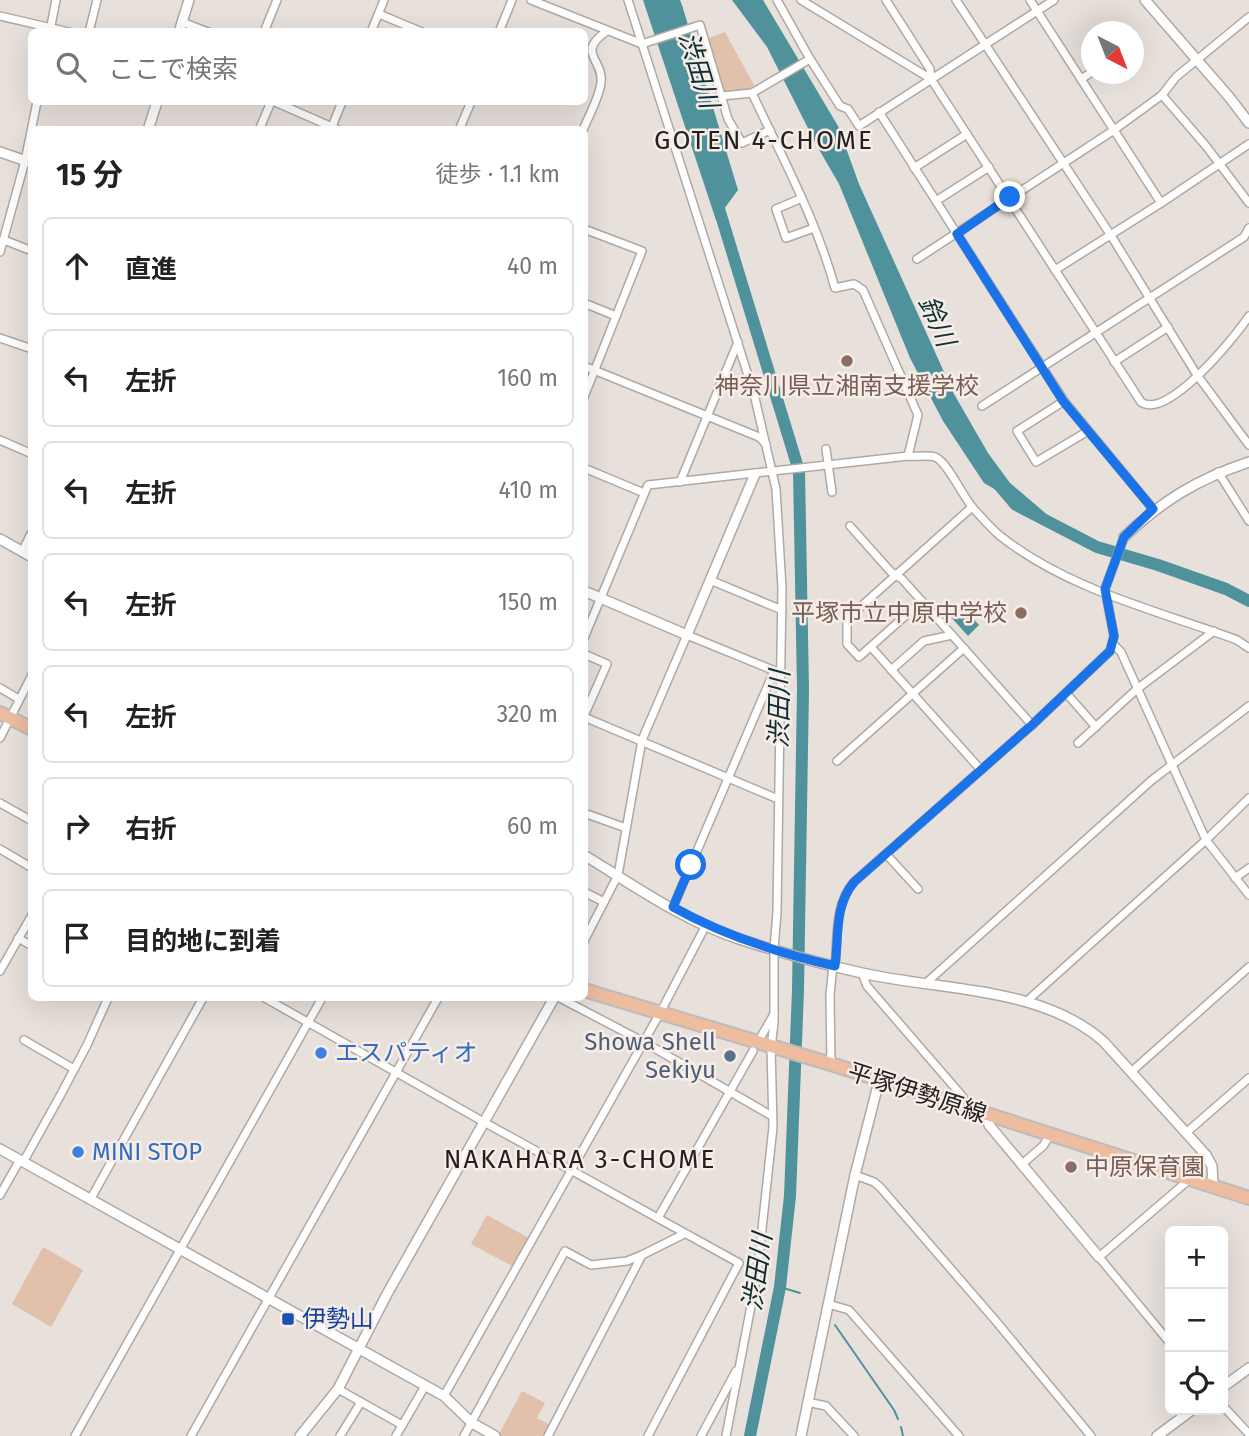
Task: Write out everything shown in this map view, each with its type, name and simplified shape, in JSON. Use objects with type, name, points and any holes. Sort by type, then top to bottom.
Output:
[{"type":"main road","points":[[4,716],[28,727]]},
{"type":"main road","name":"平塚伊勢原線","points":[[588,991],[829,1064],[1249,1198]]},
{"type":"street","points":[[50,28],[56,0]]},
{"type":"street","points":[[90,28],[97,0]]},
{"type":"street","points":[[181,27],[190,0]]},
{"type":"street","points":[[266,28],[277,0]]},
{"type":"street","points":[[373,28],[384,0]]},
{"type":"street","points":[[501,28],[512,0]]},
{"type":"street","points":[[531,0],[642,44],[700,25],[729,119],[742,143],[769,130]]},
{"type":"street","points":[[628,0],[738,342],[776,489],[782,610],[777,672],[778,799],[773,1127],[757,1275],[726,1436]]},
{"type":"street","points":[[777,0],[840,106],[848,109],[859,126],[1054,0]]},
{"type":"street","points":[[801,0],[931,79],[1136,396],[1148,406],[1163,402],[1197,375],[1233,339],[1249,316]]},
{"type":"street","points":[[886,0],[930,69],[931,79]]},
{"type":"street","points":[[956,0],[1110,234],[1197,375],[1249,445]]},
{"type":"street","points":[[1030,0],[1081,79]]},
{"type":"street","points":[[1145,0],[1249,123]]},
{"type":"street","points":[[379,14],[412,28]]},
{"type":"street","points":[[0,16],[46,28]]},
{"type":"street","points":[[917,259],[1114,131],[1162,95],[1175,77],[1249,17]]},
{"type":"street","points":[[584,126],[601,81],[591,51],[594,40],[607,31]]},
{"type":"street","points":[[722,96],[752,93],[810,59]]},
{"type":"street","points":[[1084,84],[1161,203]]},
{"type":"street","points":[[752,93],[802,198],[835,288],[854,284],[863,290],[918,415],[908,456]]},
{"type":"street","points":[[1162,95],[1249,203]]},
{"type":"street","points":[[34,126],[37,105]]},
{"type":"street","points":[[149,126],[156,105]]},
{"type":"street","points":[[262,126],[272,105]]},
{"type":"street","points":[[280,105],[327,126]]},
{"type":"street","points":[[335,126],[341,105]]},
{"type":"street","points":[[461,126],[470,105]]},
{"type":"street","points":[[879,112],[1063,401],[1153,509]]},
{"type":"street","points":[[914,168],[967,134]]},
{"type":"street","points":[[1055,270],[1249,144]]},
{"type":"street","points":[[0,152],[28,162]]},
{"type":"street","points":[[785,161],[794,157]]},
{"type":"street","points":[[0,252],[28,165]]},
{"type":"street","points":[[936,201],[989,167]]},
{"type":"street","points":[[802,198],[776,209],[786,238],[814,228]]},
{"type":"street","points":[[982,405],[1244,237],[1249,228]]},
{"type":"street","points":[[588,231],[642,251],[588,387]]},
{"type":"street","points":[[4,240],[28,249]]},
{"type":"street","points":[[588,305],[616,316]]},
{"type":"street","points":[[1114,362],[1168,327]]},
{"type":"street","points":[[0,338],[28,348]]},
{"type":"street","points":[[680,482],[738,342]]},
{"type":"street","points":[[588,367],[759,437],[766,444]]},
{"type":"street","points":[[1063,401],[1017,431],[1036,462],[1088,431]]},
{"type":"street","points":[[0,440],[28,452]]},
{"type":"street","points":[[826,449],[832,492]]},
{"type":"street","points":[[588,629],[648,485],[908,456],[935,457],[943,464],[972,507],[997,533],[1031,558],[1061,575],[1139,607],[1237,639],[1249,648]]},
{"type":"street","points":[[829,1064],[830,995],[842,899],[854,882],[1105,657],[1113,644],[1114,636],[1105,591],[1124,537],[1153,509],[1194,483],[1249,462]]},
{"type":"street","points":[[588,470],[644,493]]},
{"type":"street","points":[[1218,472],[1249,521]]},
{"type":"street","points":[[588,933],[618,875],[642,740],[755,474]]},
{"type":"street","points":[[922,601],[859,657],[847,645],[847,619],[972,507]]},
{"type":"street","points":[[850,526],[922,601],[1032,725]]},
{"type":"street","points":[[0,539],[27,554]]},
{"type":"street","points":[[710,580],[782,610]]},
{"type":"street","points":[[588,593],[777,672]]},
{"type":"street","points":[[1078,743],[1137,689],[1214,631]]},
{"type":"street","points":[[891,670],[924,640],[952,635]]},
{"type":"street","points":[[1113,644],[1121,652],[1206,840],[1249,895]]},
{"type":"street","points":[[871,647],[981,770]]},
{"type":"street","points":[[837,761],[964,648]]},
{"type":"street","points":[[588,656],[607,664],[588,707]]},
{"type":"street","points":[[673,907],[777,672]]},
{"type":"street","points":[[0,738],[4,716],[19,699],[28,682]]},
{"type":"street","points":[[0,688],[19,699]]},
{"type":"street","points":[[1066,693],[1096,727]]},
{"type":"street","points":[[925,984],[1171,764],[1249,706]]},
{"type":"street","points":[[588,718],[778,799]]},
{"type":"street","points":[[1027,1001],[1249,798]]},
{"type":"street","points":[[0,803],[28,819]]},
{"type":"street","points":[[588,814],[626,828]]},
{"type":"street","points":[[0,849],[28,866]]},
{"type":"street","points":[[886,854],[918,889]]},
{"type":"street","points":[[588,857],[706,925],[738,939],[862,973],[1027,1001],[1063,1014],[1104,1042],[1187,1132],[1212,1166],[1213,1185]]},
{"type":"street","points":[[1235,878],[1249,868]]},
{"type":"street","points":[[588,893],[604,902]]},
{"type":"street","points":[[0,971],[4,955],[28,922]]},
{"type":"street","points":[[444,1396],[660,1013],[706,925]]},
{"type":"street","points":[[18,938],[28,944]]},
{"type":"street","points":[[1131,1072],[1249,967]]},
{"type":"street","points":[[862,973],[867,986],[963,1097],[961,1107]]},
{"type":"street","points":[[0,1195],[20,1161],[26,1157],[74,1069],[107,1001]]},
{"type":"street","points":[[90,1200],[201,1001]]},
{"type":"street","points":[[271,1001],[482,1122],[739,1263],[648,1436]]},
{"type":"street","points":[[75,1436],[320,1001]]},
{"type":"street","points":[[191,1436],[436,1001]]},
{"type":"street","points":[[300,1436],[338,1390],[357,1349],[482,1122],[552,1001]]},
{"type":"street","points":[[566,1001],[642,1041],[772,1116]]},
{"type":"street","points":[[762,1035],[774,1014]]},
{"type":"street","points":[[23,1040],[74,1069]]},
{"type":"street","points":[[658,1218],[752,1051]]},
{"type":"street","points":[[1187,1132],[1249,1077]]},
{"type":"street","points":[[801,1436],[855,1175],[879,1081]]},
{"type":"street","points":[[987,1116],[989,1125],[1021,1165],[1165,1337]]},
{"type":"street","points":[[1021,1165],[1043,1146],[1050,1135]]},
{"type":"street","points":[[0,1149],[444,1396],[472,1423],[495,1436]]},
{"type":"street","points":[[855,1175],[880,1187],[1091,1436]]},
{"type":"street","points":[[1099,1257],[1191,1178]]},
{"type":"street","points":[[464,1436],[565,1251],[591,1265],[627,1261],[684,1234]]},
{"type":"street","points":[[548,1436],[642,1255]]},
{"type":"street","points":[[828,1304],[849,1310],[959,1436]]},
{"type":"street","points":[[701,1436],[740,1365]]},
{"type":"street","points":[[1228,1383],[1249,1368]]},
{"type":"street","points":[[396,1436],[425,1386]]},
{"type":"street","points":[[338,1390],[402,1425]]},
{"type":"street","points":[[340,1436],[361,1402]]},
{"type":"street","points":[[807,1402],[826,1406],[854,1436]]},
{"type":"street","points":[[1228,1411],[1249,1434]]},
{"type":"street","points":[[1157,1436],[1185,1415]]},
{"type":"shaded area","points":[[725,32],[755,87],[745,92],[724,92],[707,39]]},
{"type":"shaded area","points":[[487,1215],[529,1238],[514,1265],[471,1244]]},
{"type":"shaded area","points":[[43,1247],[83,1270],[51,1327],[12,1304]]},
{"type":"shaded area","points":[[522,1391],[545,1403],[537,1418],[550,1425],[544,1436],[498,1436]]},
{"type":"water","points":[[643,0],[680,0],[682,5],[738,190],[716,220]]},
{"type":"water","points":[[732,0],[763,0],[838,126],[859,184],[954,394],[988,453],[1010,483],[1064,529],[984,483],[943,421],[910,358],[839,184],[767,47]]},
{"type":"water","points":[[962,606],[979,625],[968,636],[950,616]]},
{"type":"waterway","name":"渋田川","points":[[716,199],[799,471],[803,689],[798,990],[790,1196],[780,1287],[750,1436]]},
{"type":"waterway","name":"鈴川","points":[[999,485],[1016,505],[1097,547],[1226,589],[1249,601]]},
{"type":"waterway","points":[[780,1287],[800,1293]]},
{"type":"waterway","points":[[835,1325],[898,1419]]},
{"type":"waterway","points":[[901,1427],[903,1436]]},
{"type":"place","name":"神奈川県立湘南支援学校","points":[[847,361]]},
{"type":"place","name":"平塚市立中原中学校","points":[[1021,613]]},
{"type":"place","name":"エスパティオ","points":[[321,1053]]},
{"type":"place","name":"Showa Shell Sekiyu","points":[[730,1056]]},
{"type":"place","name":"MINI STOP","points":[[78,1152]]},
{"type":"place","name":"中原保育園","points":[[1071,1167]]},
{"type":"place","name":"伊勢山","points":[[288,1319]]},
{"type":"district","name":"GOTEN 4-CHOME","points":[[764,140]]},
{"type":"district","name":"NAKAHARA 3-CHOME","points":[[580,1159]]},
{"type":"route","points":[[691,865],[673,907],[738,939],[835,966],[840,905],[845,892],[1032,725],[1110,651],[1114,636],[1105,589],[1124,537],[1153,509],[1063,401],[957,234],[1010,197]]}]
